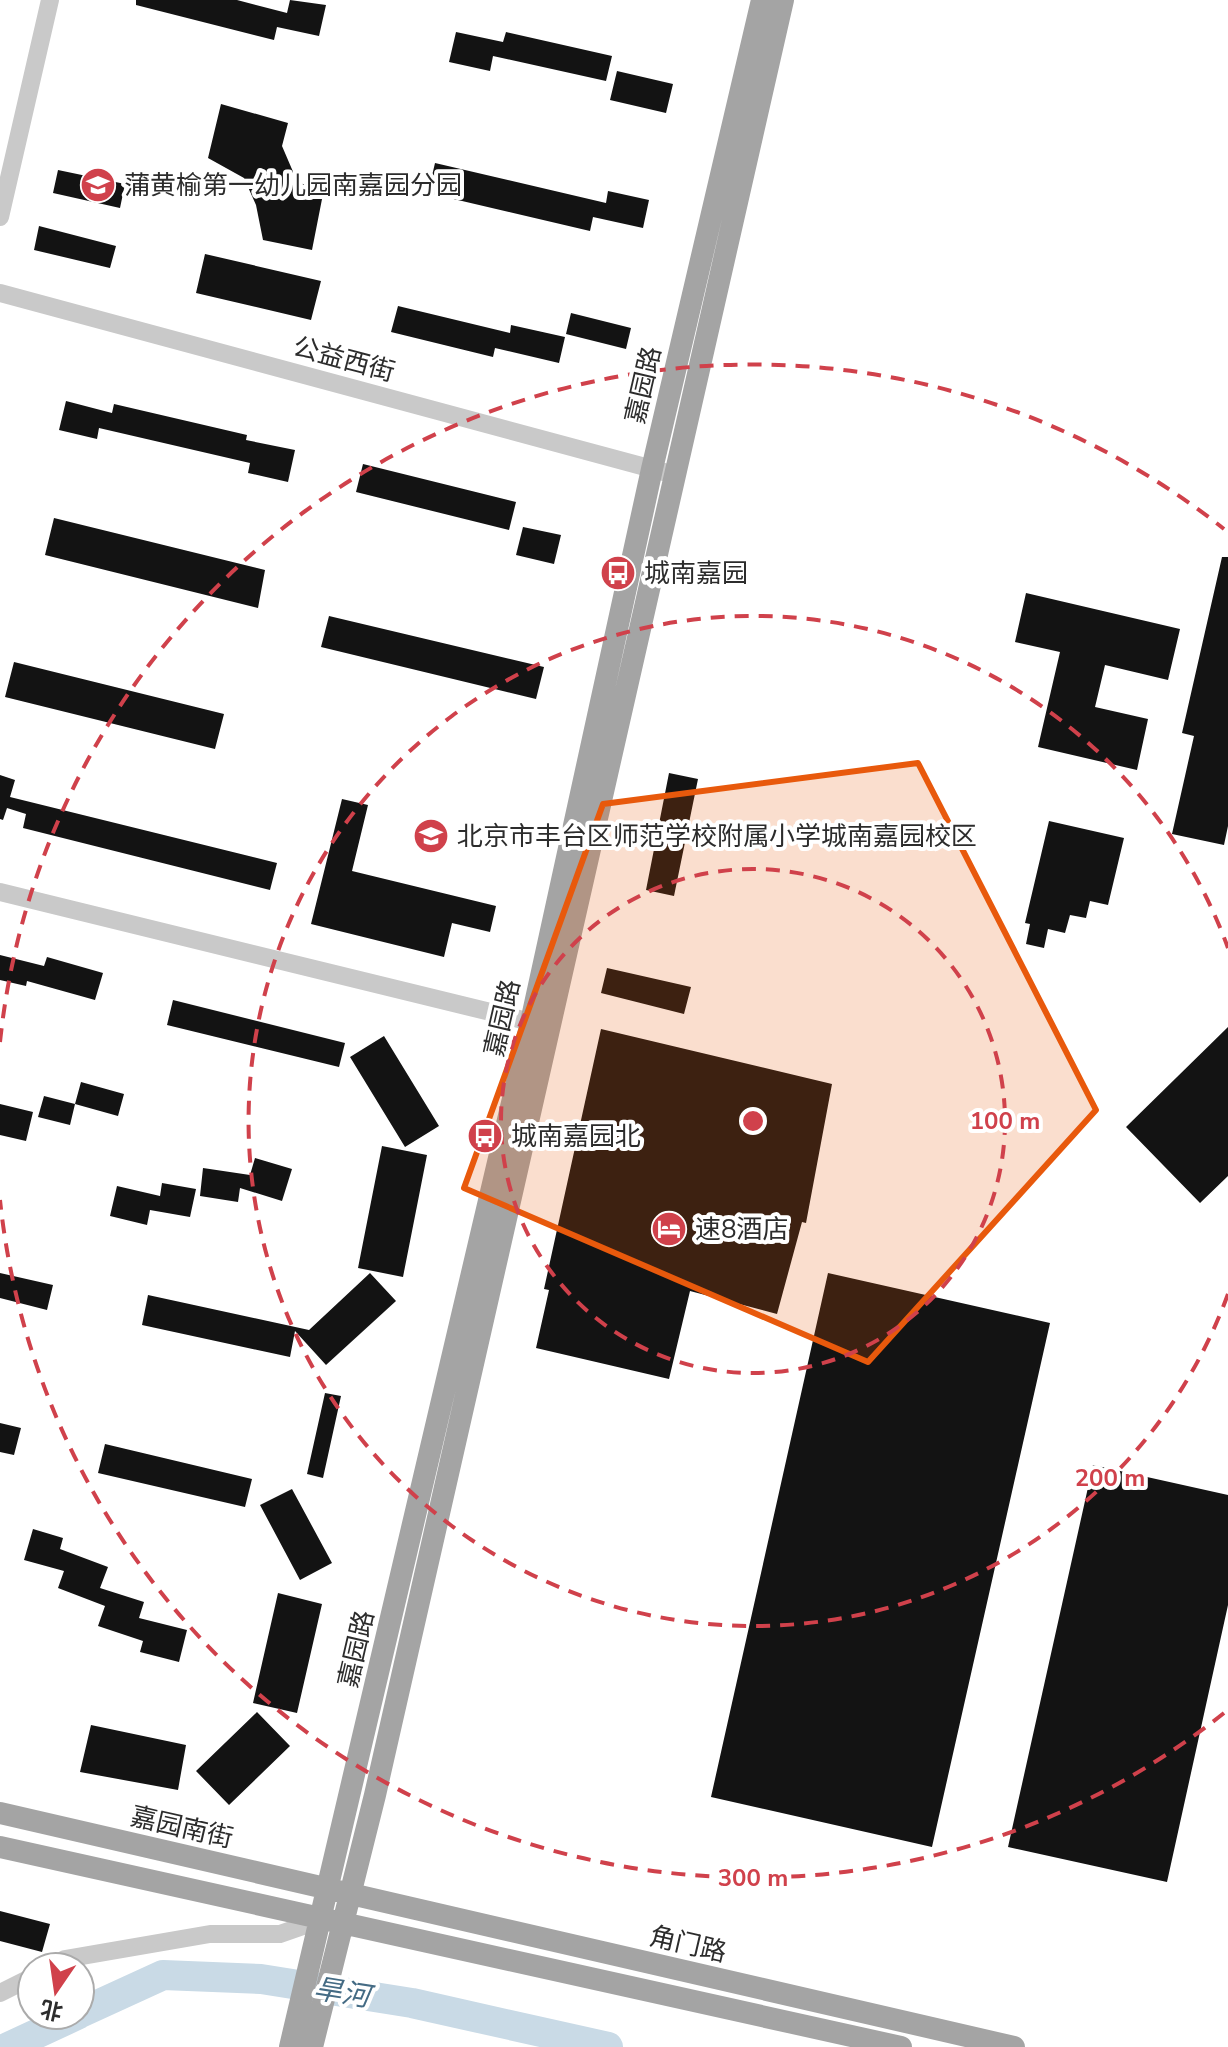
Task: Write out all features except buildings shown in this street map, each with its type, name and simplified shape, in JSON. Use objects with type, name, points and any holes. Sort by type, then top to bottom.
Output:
[{"type":"main road","name":"嘉园路","points":[[340,1893],[652,469],[762,0]]},
{"type":"main road","name":"嘉园路","points":[[302,2042],[340,1893],[675,475],[783,0]]},
{"type":"main road","name":"嘉园南街","points":[[0,1813],[340,1893]]},
{"type":"main road","points":[[0,1847],[333,1921]]},
{"type":"main road","name":"角门路","points":[[340,1893],[1014,2047]]},
{"type":"main road","name":"角门路","points":[[333,1921],[901,2047]]},
{"type":"street","points":[[0,217],[50,0]]},
{"type":"street","name":"公益西街","points":[[0,293],[675,475]]},
{"type":"street","points":[[0,892],[531,1022]]},
{"type":"street","points":[[96,1954],[210,1934],[280,1934],[333,1921]]},
{"type":"highlighted area","points":[[918,763],[1096,1110],[868,1362],[464,1188],[603,804]]},
{"type":"waterway","name":"旱河","points":[[96,2006],[163,1975],[261,1979],[412,2003],[608,2047]]},
{"type":"waterway","name":"旱河","points":[[8,2047],[42,2031]]},
{"type":"place","name":"蒲黄榆第一幼儿园南嘉园分园","points":[[98,185]]},
{"type":"place","name":"城南嘉园","points":[[618,573]]},
{"type":"place","name":"北京市丰台区师范学校附属小学城南嘉园校区","points":[[431,836]]},
{"type":"place","name":"城南嘉园北","points":[[485,1136]]},
{"type":"place","name":"速8酒店","points":[[669,1229]]}]
